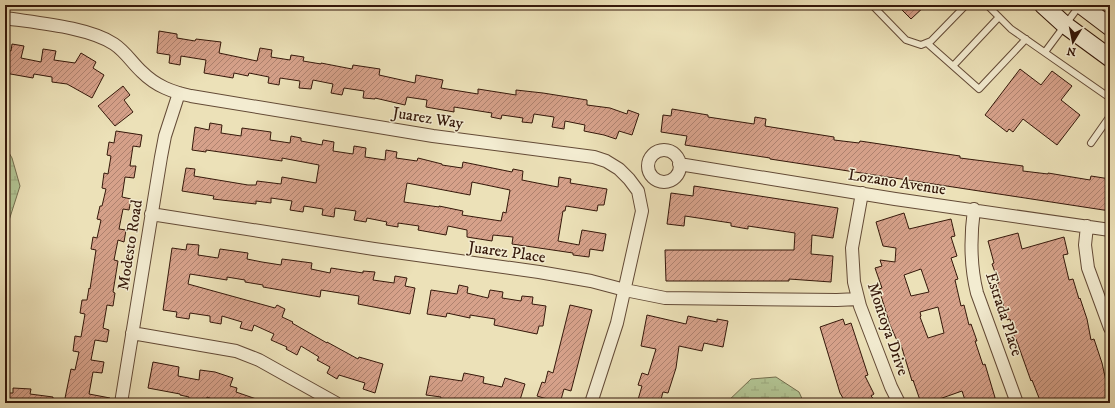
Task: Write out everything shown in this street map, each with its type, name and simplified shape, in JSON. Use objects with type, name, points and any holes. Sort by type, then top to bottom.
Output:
[{"type":"main road","points":[[1043,5],[1064,25],[1110,58]]},
{"type":"main road","points":[[1080,5],[1110,26]]},
{"type":"street","name":"Juarez Way","points":[[5,18],[75,30],[99,36],[115,45],[128,56],[141,72],[156,84],[173,92],[425,134],[594,158],[606,161],[619,169],[629,179],[638,192],[642,211],[617,323],[591,403]]},
{"type":"street","name":"Modesto Road","points":[[121,403],[165,136],[179,93]]},
{"type":"street","name":"Lozano Avenue","points":[[679,164],[1110,230]]},
{"type":"street","name":"Montoya Drive","points":[[862,193],[852,248],[854,282],[858,298],[891,387],[899,403]]},
{"type":"street","name":"Estrada Place","points":[[974,210],[970,246],[973,277],[977,294],[1017,403]]},
{"type":"street","name":"Juarez Place","points":[[151,214],[374,249],[539,272],[591,281],[665,298],[837,300],[858,298]]},
{"type":"street","points":[[1087,226],[1085,245],[1088,268],[1110,328]]},
{"type":"street","points":[[132,333],[236,351],[259,360],[336,403]]},
{"type":"lane","points":[[872,5],[906,40],[921,46],[931,41],[966,5]]},
{"type":"lane","points":[[987,5],[1012,29],[1110,98]]},
{"type":"lane","points":[[1045,52],[1080,5]]},
{"type":"lane","points":[[953,66],[999,17]]},
{"type":"lane","points":[[927,43],[980,89],[1026,39]]},
{"type":"lane","points":[[1091,143],[1110,116]]},
{"type":"green space","points":[[5,146],[12,158],[20,186],[5,233]]},
{"type":"green space","points":[[776,377],[799,392],[804,403],[726,403],[751,379]]},
{"type":"building","points":[[897,5],[926,5],[911,19]]},
{"type":"building","points":[[159,31],[177,34],[177,38],[195,41],[196,39],[221,42],[219,53],[257,61],[260,48],[272,50],[271,57],[290,60],[291,55],[304,57],[303,61],[352,69],[353,65],[380,69],[379,75],[415,83],[416,75],[443,80],[441,88],[478,94],[478,89],[516,95],[516,90],[543,93],[587,100],[587,105],[610,108],[627,114],[628,110],[639,114],[632,135],[619,131],[616,139],[584,131],[585,125],[565,121],[564,129],[552,127],[554,117],[534,114],[532,123],[522,122],[523,118],[502,115],[501,119],[491,117],[492,113],[454,107],[454,112],[426,107],[427,100],[407,97],[405,105],[375,98],[363,98],[364,91],[344,88],[342,95],[331,93],[333,84],[313,80],[311,89],[299,88],[300,81],[280,78],[279,85],[268,83],[269,77],[249,73],[248,76],[234,73],[233,78],[204,73],[206,60],[181,56],[180,65],[169,63],[170,55],[157,53]]},
{"type":"building","points":[[12,44],[24,46],[21,58],[41,62],[43,49],[56,51],[54,60],[75,63],[81,53],[96,62],[93,68],[104,75],[92,98],[67,84],[52,82],[52,77],[34,74],[33,78],[5,73],[5,50],[11,51]]},
{"type":"building","points":[[1020,69],[1041,85],[1052,71],[1072,86],[1061,100],[1080,115],[1057,145],[1023,119],[1013,132],[1009,129],[1007,132],[985,115]]},
{"type":"building","points":[[123,86],[130,95],[124,100],[133,112],[115,126],[98,106]]},
{"type":"building","points":[[672,109],[708,115],[708,117],[754,124],[755,117],[766,119],[765,126],[834,137],[834,140],[859,143],[860,141],[960,156],[960,158],[1023,166],[1023,171],[1048,173],[1090,180],[1091,176],[1110,179],[1110,211],[685,145],[687,136],[661,132],[663,115],[671,116]]},
{"type":"building","points":[[210,123],[222,125],[221,133],[241,136],[242,128],[271,132],[270,140],[290,143],[291,136],[301,138],[301,141],[322,145],[323,140],[334,142],[333,151],[353,154],[354,146],[366,148],[365,157],[385,160],[386,150],[397,152],[396,158],[417,161],[418,158],[442,165],[462,168],[463,162],[512,172],[513,169],[523,171],[522,180],[558,187],[559,177],[571,179],[570,183],[607,189],[604,205],[598,205],[597,211],[566,206],[565,211],[563,211],[558,241],[579,245],[582,230],[606,234],[603,251],[590,249],[589,257],[573,255],[573,253],[512,244],[513,237],[493,235],[492,241],[467,237],[467,230],[448,226],[446,235],[418,230],[419,226],[398,223],[398,227],[386,225],[387,222],[367,218],[366,222],[354,220],[356,211],[335,208],[334,217],[322,215],[323,209],[304,206],[303,212],[290,210],[292,201],[271,198],[271,203],[256,201],[256,204],[213,199],[214,196],[182,191],[186,168],[195,169],[194,176],[248,185],[256,185],[257,181],[281,184],[282,177],[316,183],[319,165],[282,158],[282,161],[206,150],[206,152],[192,150],[195,127],[209,130]],"holes":[[[472,182],[510,190],[506,213],[503,212],[501,221],[462,215],[463,211],[439,206],[404,202],[407,183],[470,195]]]},
{"type":"building","points":[[116,131],[142,135],[140,147],[133,146],[130,166],[136,166],[134,178],[125,177],[122,197],[131,199],[129,210],[123,209],[119,229],[126,230],[124,242],[118,240],[114,260],[118,261],[113,292],[115,293],[113,306],[107,305],[103,328],[109,330],[107,342],[95,340],[91,360],[104,362],[102,373],[93,372],[89,394],[110,398],[110,403],[64,403],[71,369],[75,370],[79,352],[73,351],[75,336],[81,337],[85,314],[80,313],[82,300],[87,300],[89,288],[90,289],[96,250],[91,249],[93,237],[97,238],[101,220],[97,219],[106,189],[102,188],[104,173],[108,174],[111,156],[107,155],[109,142],[114,143]]},
{"type":"building","points":[[694,186],[838,208],[833,238],[812,235],[811,254],[833,256],[831,282],[789,279],[789,281],[666,281],[665,250],[794,250],[795,233],[748,226],[748,229],[731,226],[731,223],[685,216],[684,226],[667,224],[671,193],[693,196]]},
{"type":"building","points":[[904,213],[909,229],[951,219],[955,236],[951,237],[957,256],[951,258],[958,279],[955,280],[961,306],[964,305],[969,325],[971,324],[977,341],[975,341],[983,365],[985,364],[996,401],[990,403],[966,403],[962,391],[928,403],[921,403],[913,380],[912,381],[901,345],[899,345],[890,325],[879,289],[882,288],[875,268],[882,266],[880,260],[895,262],[896,248],[883,246],[876,222]],"holes":[[[921,269],[929,292],[911,296],[904,275]],[[938,307],[944,333],[928,338],[920,317],[920,312]]]},
{"type":"building","points":[[1018,233],[1022,249],[1064,237],[1068,254],[1063,255],[1069,280],[1073,279],[1079,299],[1080,298],[1087,319],[1091,340],[1094,339],[1106,381],[1110,380],[1110,403],[1041,403],[1032,380],[1031,381],[1016,339],[1015,340],[1010,319],[1007,320],[1002,300],[1000,301],[995,284],[999,283],[992,264],[994,263],[988,241]]},
{"type":"building","points":[[187,244],[199,245],[198,255],[218,258],[220,249],[248,253],[247,259],[281,265],[282,259],[312,263],[311,269],[330,273],[331,268],[363,273],[363,271],[375,272],[373,280],[394,283],[395,276],[407,278],[405,286],[415,288],[410,314],[358,304],[359,296],[321,290],[320,297],[263,287],[263,285],[245,282],[245,280],[227,277],[227,280],[190,274],[188,284],[275,308],[277,305],[285,309],[282,317],[327,343],[358,359],[359,357],[383,364],[375,393],[363,389],[365,383],[339,375],[337,379],[327,373],[330,367],[317,360],[319,357],[301,346],[297,355],[286,349],[287,347],[271,340],[274,334],[254,325],[252,331],[240,328],[242,322],[222,316],[221,324],[210,322],[210,316],[190,313],[189,319],[176,317],[177,312],[163,310],[172,248],[186,250]]},
{"type":"building","points":[[459,285],[468,287],[467,293],[488,298],[490,290],[503,292],[502,298],[521,301],[522,296],[533,297],[532,304],[546,306],[543,326],[539,326],[537,334],[494,325],[495,319],[470,315],[470,318],[447,313],[446,317],[427,314],[431,290],[457,294]]},
{"type":"building","points":[[570,305],[592,310],[571,391],[564,389],[560,403],[537,396],[542,382],[545,383],[548,371],[553,373]]},
{"type":"building","points":[[647,315],[686,324],[688,316],[717,322],[717,319],[728,321],[723,347],[704,343],[702,351],[679,346],[676,368],[668,393],[663,392],[660,403],[637,403],[642,386],[638,385],[642,373],[648,375],[656,349],[641,346]]},
{"type":"building","points":[[843,319],[845,325],[851,323],[868,375],[865,376],[874,394],[871,396],[877,403],[846,403],[840,393],[820,327]]},
{"type":"building","points":[[153,362],[179,367],[178,376],[199,380],[200,370],[215,372],[233,378],[230,386],[237,388],[236,392],[265,402],[222,403],[207,397],[206,402],[189,399],[189,397],[180,394],[148,388]]},
{"type":"building","points":[[464,373],[484,377],[483,383],[502,387],[505,378],[525,384],[519,403],[470,403],[453,400],[453,403],[440,403],[441,397],[426,395],[430,376],[462,381]]},
{"type":"building","points":[[13,388],[31,389],[30,394],[53,397],[53,403],[5,403],[5,393],[13,393]]}]
